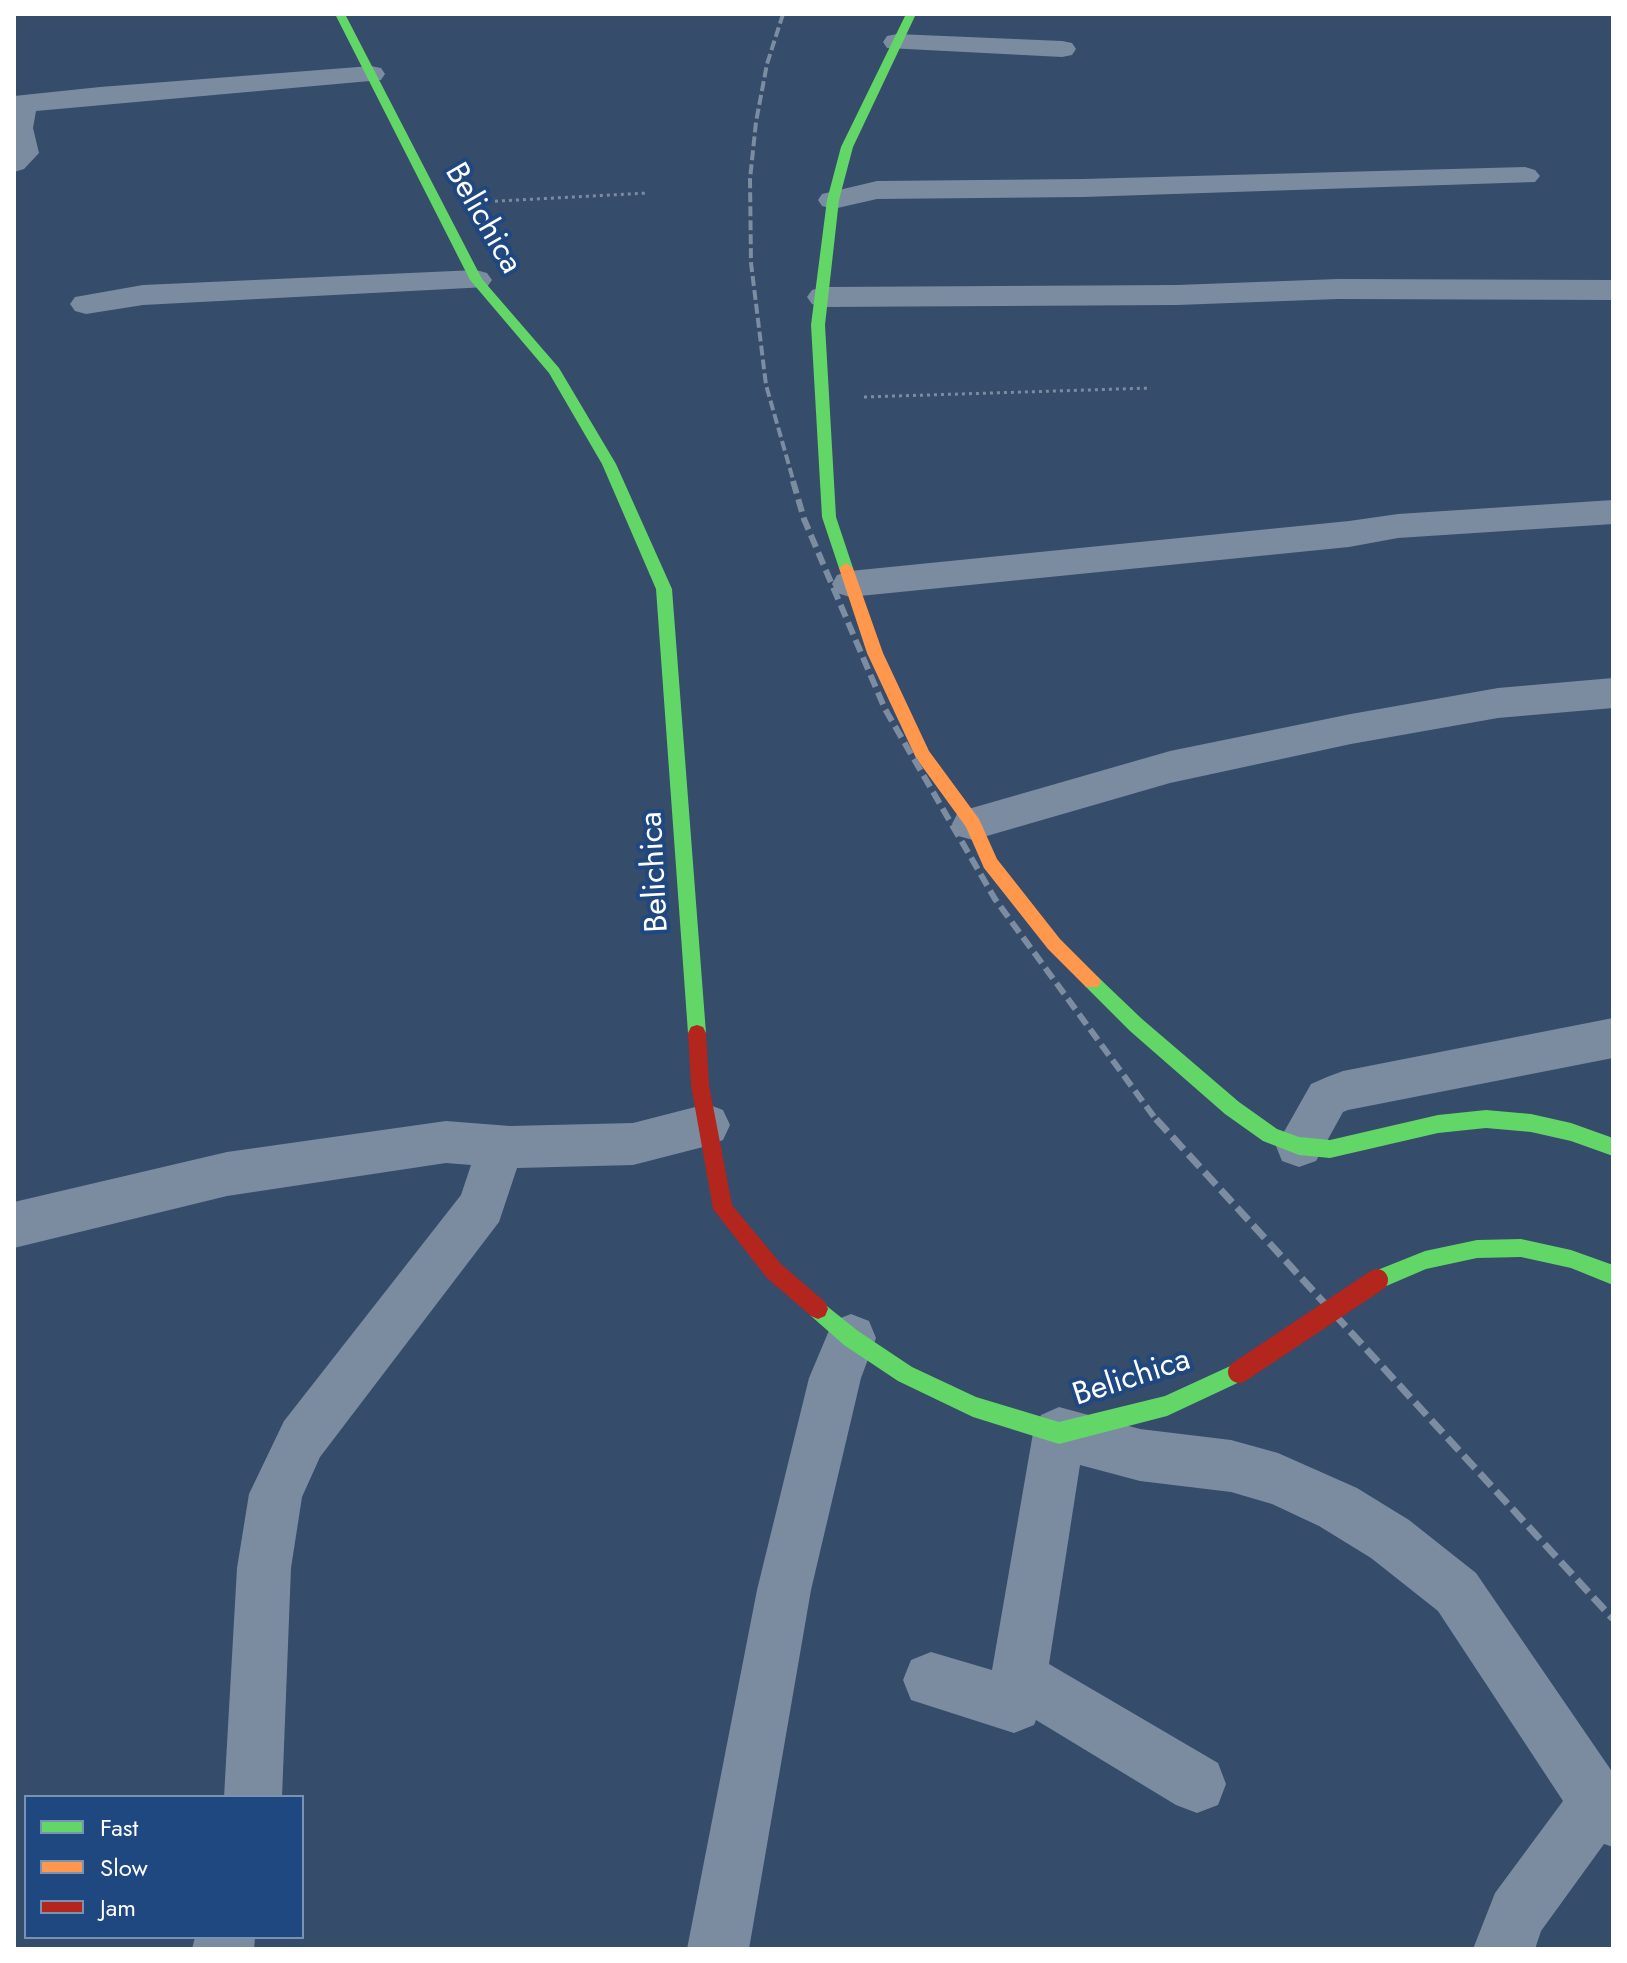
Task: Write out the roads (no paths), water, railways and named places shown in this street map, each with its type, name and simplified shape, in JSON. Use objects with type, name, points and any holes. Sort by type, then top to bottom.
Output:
[{"type":"main road","name":"Belichica","points":[[340,14],[476,280],[554,371],[609,464],[664,589],[682,808],[692,997],[707,1125],[723,1209],[774,1271],[851,1338],[905,1374],[973,1407],[1059,1433],[1167,1406],[1239,1372],[1377,1280],[1425,1260],[1477,1249],[1521,1248],[1571,1259],[1613,1275]]},
{"type":"main road","points":[[911,14],[847,147],[833,200],[818,325],[829,517],[875,653],[922,754],[973,824],[990,863],[1045,932],[1115,1005],[1232,1108],[1270,1135],[1299,1146],[1330,1149],[1438,1124],[1486,1119],[1544,1126],[1613,1147]]},
{"type":"street","points":[[897,42],[1051,48],[1054,79]]},
{"type":"street","points":[[14,163],[24,153],[19,128],[19,104],[371,74]]},
{"type":"street","points":[[833,200],[877,190],[1083,188],[1525,176]]},
{"type":"street","points":[[86,304],[143,295],[476,280]]},
{"type":"street","points":[[823,297],[1177,295],[1338,289],[1613,290]]},
{"type":"street","points":[[850,584],[1349,534],[1398,526],[1613,512]]},
{"type":"street","points":[[973,824],[1170,767],[1351,729],[1498,703],[1613,693]]},
{"type":"street","points":[[1299,1146],[1327,1098],[1343,1091],[1613,1038]]},
{"type":"street","points":[[14,1225],[227,1174],[446,1142],[500,1146],[633,1144],[707,1125]]},
{"type":"street","points":[[253,1795],[264,1568],[276,1494],[302,1439],[482,1206],[500,1146]]},
{"type":"street","points":[[718,1949],[784,1590],[835,1378],[851,1338]]},
{"type":"street","points":[[931,1680],[1014,1705],[1059,1433],[1140,1455],[1231,1466],[1278,1479],[1338,1507],[1390,1539],[1457,1592],[1605,1810],[1516,1914],[1504,1949]]},
{"type":"street","points":[[1019,1678],[1197,1784]]},
{"type":"railway","points":[[783,14],[767,64],[756,122],[750,179],[751,263],[766,385],[794,483]]},
{"type":"railway","points":[[793,481],[804,519],[885,709],[995,899],[1157,1121]]},
{"type":"railway","points":[[1156,1119],[1613,1619]]}]
